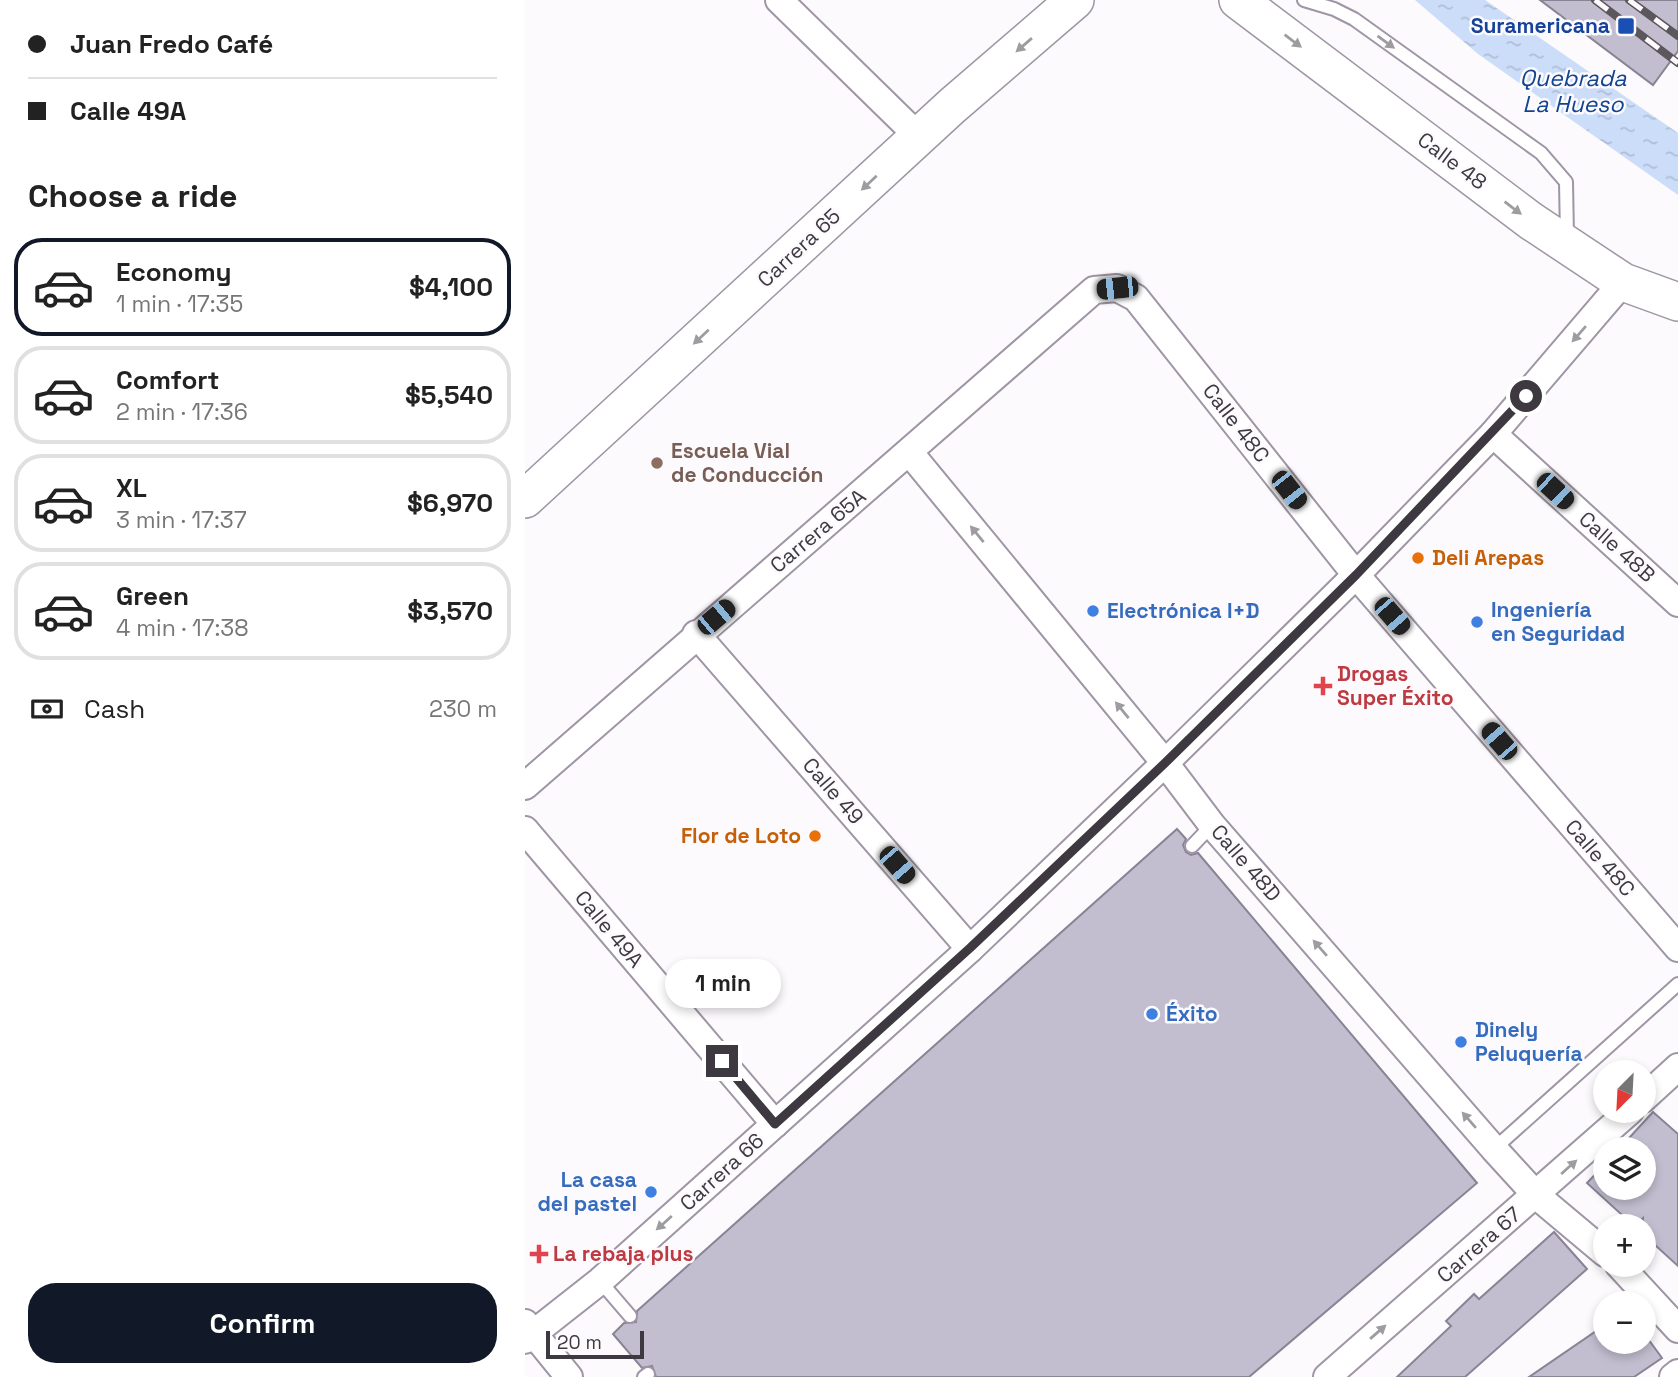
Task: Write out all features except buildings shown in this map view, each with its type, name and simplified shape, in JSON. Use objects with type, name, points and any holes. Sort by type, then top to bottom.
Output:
[{"type":"main road","name":"Carrera 65","points":[[525,499],[919,137],[1075,0]]},
{"type":"main road","name":"Calle 48","points":[[1238,0],[1531,221],[1623,282],[1678,302]]},
{"type":"street","points":[[779,0],[919,137]]},
{"type":"street","name":"Carrera 66","points":[[528,1332],[600,1282],[970,948],[1165,763],[1356,575],[1493,434],[1623,282]]},
{"type":"street","name":"Carrera 65A","points":[[525,786],[696,634],[910,453],[1094,290],[1117,288]]},
{"type":"street","name":"Calle 48C","points":[[1117,288],[1136,298],[1356,575],[1678,947]]},
{"type":"street","name":"Calle 48B","points":[[1493,434],[1678,603]]},
{"type":"street","name":"Calle 48D","points":[[910,453],[1165,763],[1212,825],[1494,1149],[1537,1196],[1593,1243]]},
{"type":"street","name":"Calle 49","points":[[696,634],[970,948]]},
{"type":"street","name":"Calle 49A","points":[[525,830],[775,1124]]},
{"type":"street","points":[[1656,1087],[1678,1068]]},
{"type":"street","name":"Carrera 67","points":[[1327,1377],[1537,1196],[1616,1124]]},
{"type":"street","points":[[1630,1277],[1678,1329]]},
{"type":"street","points":[[528,1332],[569,1377]]},
{"type":"street","points":[[1673,1377],[1678,1373]]},
{"type":"lane","points":[[1304,0],[1334,9],[1354,19],[1555,166],[1566,182],[1567,244]]},
{"type":"lane","points":[[1192,846],[1212,825]]},
{"type":"lane","points":[[1494,1149],[1678,984]]},
{"type":"lane","points":[[600,1282],[630,1317]]},
{"type":"water","name":"Quebrada La Hueso","points":[[1415,0],[1485,0],[1678,133],[1678,195],[1478,54]]},
{"type":"railway","points":[[1595,0],[1678,63]]},
{"type":"railway","points":[[1629,0],[1678,36]]},
{"type":"place","name":"Suramericana","points":[[1626,26]]},
{"type":"place","name":"Escuela Vial de Conducción","points":[[657,463]]},
{"type":"place","name":"Deli Arepas","points":[[1418,558]]},
{"type":"place","name":"Electrónica I+D","points":[[1093,611]]},
{"type":"place","name":"Ingeniería en Seguridad","points":[[1477,622]]},
{"type":"place","name":"Drogas Super Éxito","points":[[1323,686]]},
{"type":"place","name":"Flor de Loto","points":[[815,836]]},
{"type":"place","name":"Éxito","points":[[1152,1014]]},
{"type":"place","name":"Dinely Peluquería","points":[[1461,1042]]},
{"type":"place","name":"La casa del pastel","points":[[651,1192]]},
{"type":"place","name":"La rebaja plus","points":[[539,1254]]},
{"type":"route","points":[[722,1061],[775,1124],[970,948],[1165,763],[1356,575],[1493,434],[1526,396]]}]
